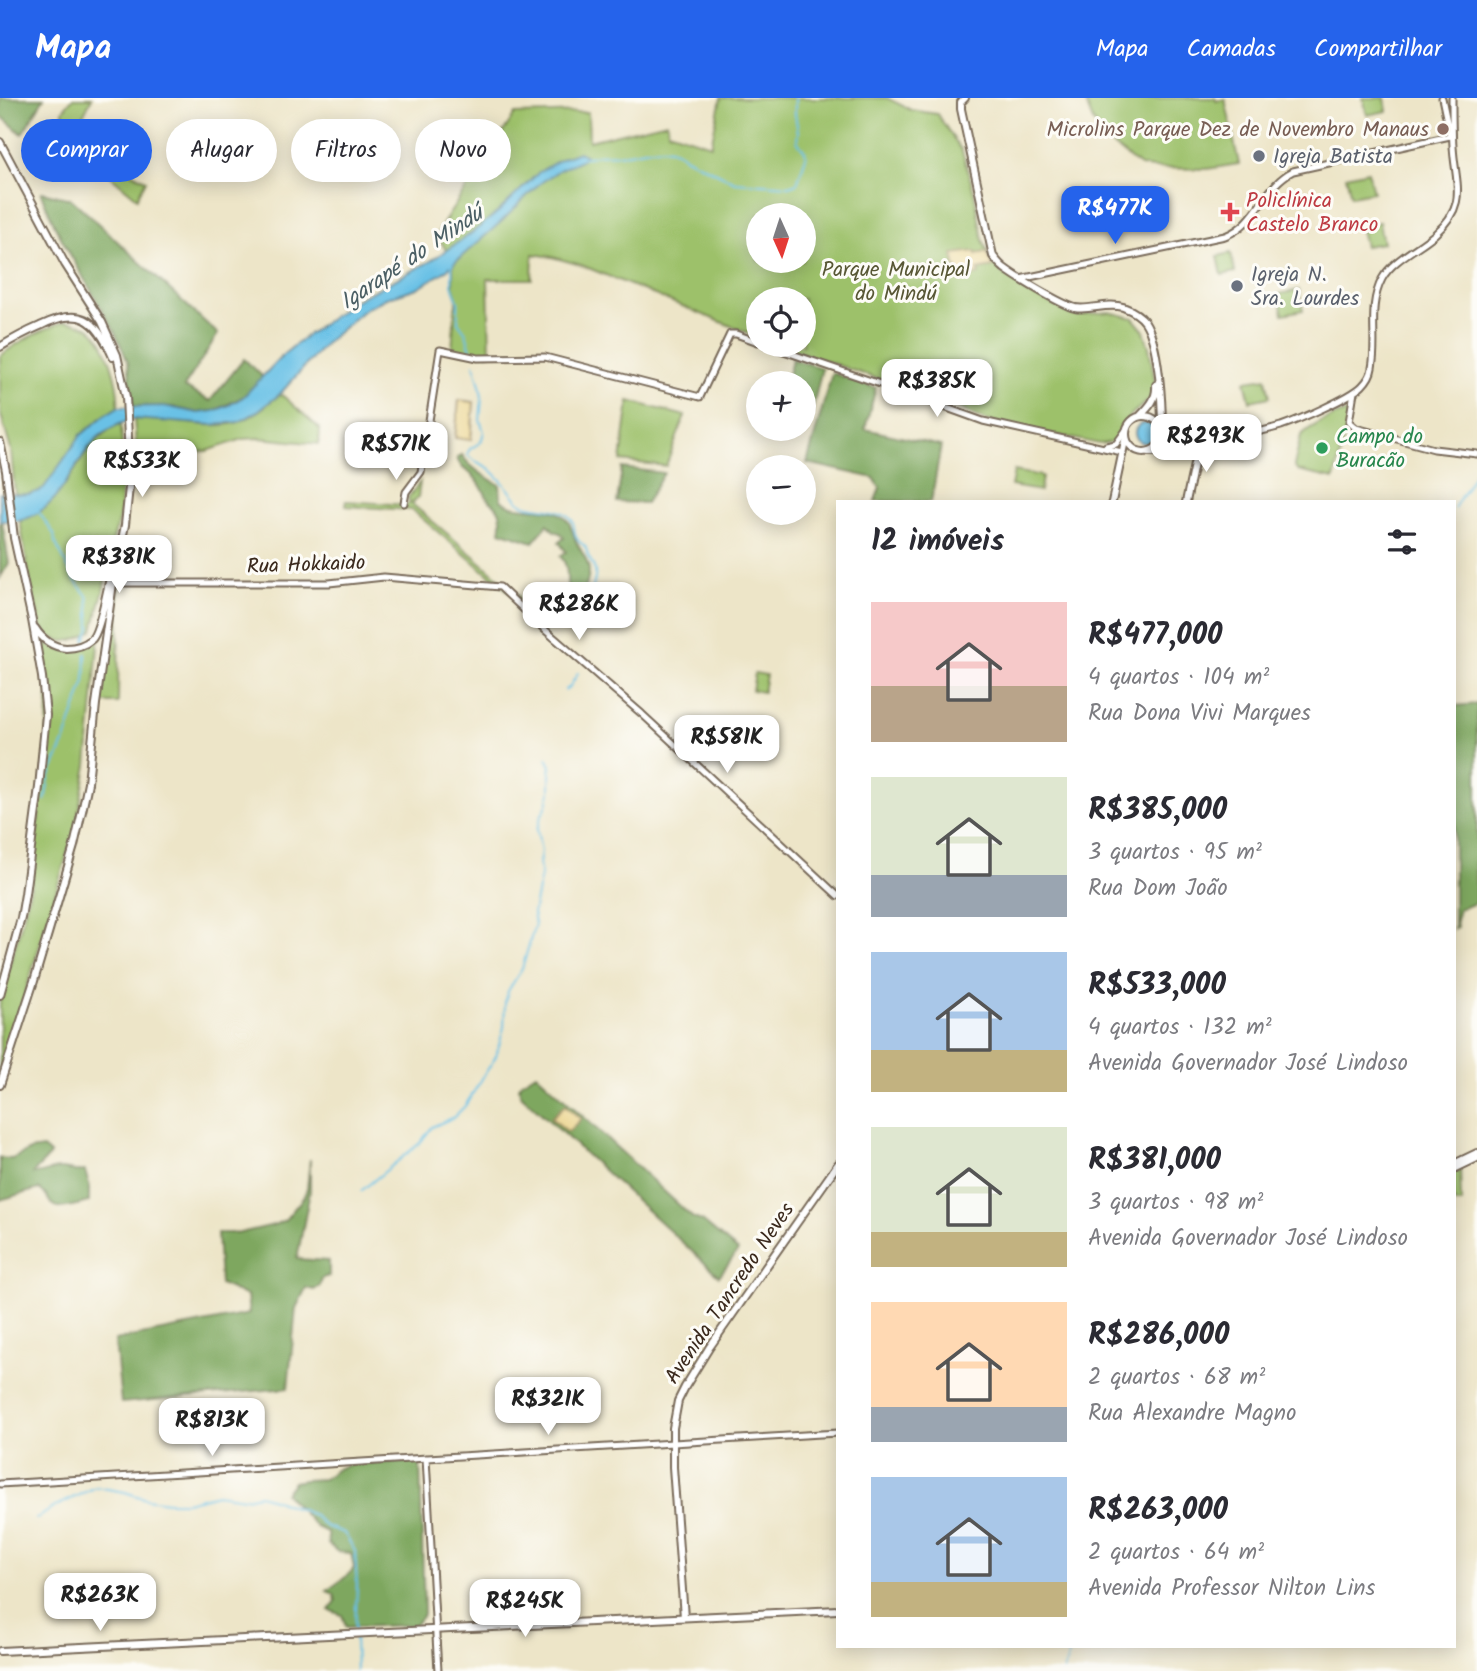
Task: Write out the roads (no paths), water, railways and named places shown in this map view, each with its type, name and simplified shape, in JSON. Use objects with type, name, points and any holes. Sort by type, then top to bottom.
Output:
[{"type":"main road","points":[[960,98],[957,109],[960,126],[987,246],[997,266],[1070,311],[1080,313],[1114,309],[1129,314],[1139,321],[1150,344],[1156,391],[1153,402],[1130,423],[1126,433],[1112,500]]},
{"type":"main road","points":[[965,98],[961,102],[961,109],[993,256],[1019,280],[1069,306],[1117,306],[1134,312],[1143,320],[1153,343],[1162,431],[1166,443],[1170,446],[1188,445]]},
{"type":"main road","points":[[0,142],[69,271],[102,322],[117,355],[126,397],[129,443],[128,497],[96,704],[88,783],[41,956],[0,1085]]},
{"type":"main road","points":[[0,347],[57,318],[76,316],[86,319],[103,335],[123,378]]},
{"type":"main road","points":[[1126,433],[1131,447],[1144,452],[1158,446],[1162,431],[1153,418],[1140,416]]},
{"type":"main road","points":[[0,442],[14,538],[32,620],[44,698],[45,733],[26,894],[0,995]]},
{"type":"main road","points":[[1122,452],[1172,450],[1197,443],[1186,500]]},
{"type":"main road","points":[[32,620],[42,637],[60,647],[74,647],[90,641],[98,628],[114,559],[119,552]]},
{"type":"main road","points":[[1456,1163],[1477,1153]]},
{"type":"main road","points":[[1456,1168],[1477,1158]]},
{"type":"main road","name":"Avenida Tancredo Neves","points":[[684,1617],[674,1500],[672,1443],[675,1411],[685,1387],[709,1348],[836,1167]]},
{"type":"main road","points":[[0,1651],[836,1610]]},
{"type":"street","points":[[1442,98],[1453,144]]},
{"type":"street","points":[[1197,443],[1280,426],[1354,392],[1363,385],[1371,372],[1374,304],[1385,274],[1434,235],[1447,221],[1459,194],[1453,144],[1452,98]]},
{"type":"street","points":[[1445,110],[1452,111]]},
{"type":"street","points":[[1019,280],[1232,234],[1243,226],[1278,180],[1293,171],[1450,136]]},
{"type":"street","points":[[404,503],[405,492],[421,475],[440,350],[478,358],[545,357],[700,397],[730,334],[746,338]]},
{"type":"street","points":[[801,357],[984,421],[1122,452]]},
{"type":"street","points":[[1354,392],[1349,422],[1356,428],[1450,452],[1477,454]]},
{"type":"street","points":[[1091,446],[1116,444],[1126,433]]},
{"type":"street","name":"Rua Hokkaido","points":[[113,583],[329,583],[384,577],[500,587],[836,894]]},
{"type":"street","points":[[0,1484],[836,1433]]},
{"type":"street","points":[[426,1458],[438,1671]]},
{"type":"water","points":[[579,152],[585,155],[581,160],[559,170],[538,185],[444,272],[417,288],[386,298],[365,309],[327,342],[279,395],[255,413],[239,422],[212,425],[134,419],[117,425],[92,444],[63,488],[45,508],[22,520],[0,521],[0,493],[27,494],[43,489],[81,435],[105,415],[118,407],[164,406],[198,413],[229,405],[243,397],[284,354],[306,336],[359,298],[429,262],[498,212],[539,172]]},
{"type":"water","points":[[1141,423],[1149,423],[1155,433],[1149,443],[1141,443],[1135,437],[1135,429]]},
{"type":"waterway","name":"Igarapé do Mindú","points":[[581,157],[664,148],[735,182],[789,186],[797,183],[806,157],[797,141],[795,98]]},
{"type":"waterway","points":[[452,262],[452,284],[458,302],[458,322],[466,333],[471,351]]},
{"type":"waterway","points":[[474,364],[482,397],[480,420],[484,432],[481,442],[467,454],[491,470],[519,501],[569,516],[576,537],[586,548],[595,570],[593,615]]},
{"type":"waterway","points":[[1456,505],[1477,470]]},
{"type":"waterway","points":[[38,511],[54,534],[55,542],[74,579],[88,597],[90,628],[85,640]]},
{"type":"waterway","points":[[45,800],[49,777],[64,743],[85,681],[86,654]]},
{"type":"waterway","points":[[565,690],[578,673]]},
{"type":"waterway","points":[[361,1191],[420,1143],[432,1127],[454,1117],[465,1106],[496,1056],[504,1027],[508,991],[522,969],[535,924],[533,913],[541,875],[541,851],[537,830],[550,791],[551,766],[547,758]]},
{"type":"waterway","points":[[36,1519],[96,1487],[168,1502],[186,1502],[217,1494],[245,1498],[259,1495],[270,1498],[314,1515],[325,1526],[344,1533],[355,1551],[355,1630]]},
{"type":"waterway","points":[[355,1636],[356,1671]]},
{"type":"waterway","points":[[1064,1671],[1071,1648]]},
{"type":"place","name":"Microlins Parque Dez de Novembro Manaus","points":[[1443,129]]},
{"type":"place","name":"Igreja Batista","points":[[1259,156]]},
{"type":"place","name":"Policlínica Castelo Branco","points":[[1230,212]]},
{"type":"place","name":"Igreja N. Sra. Lourdes","points":[[1237,286]]},
{"type":"place","name":"Campo do Buracão","points":[[1322,448]]},
{"type":"park label","name":"Parque Municipal do Mindú","points":[[896,281]]}]
